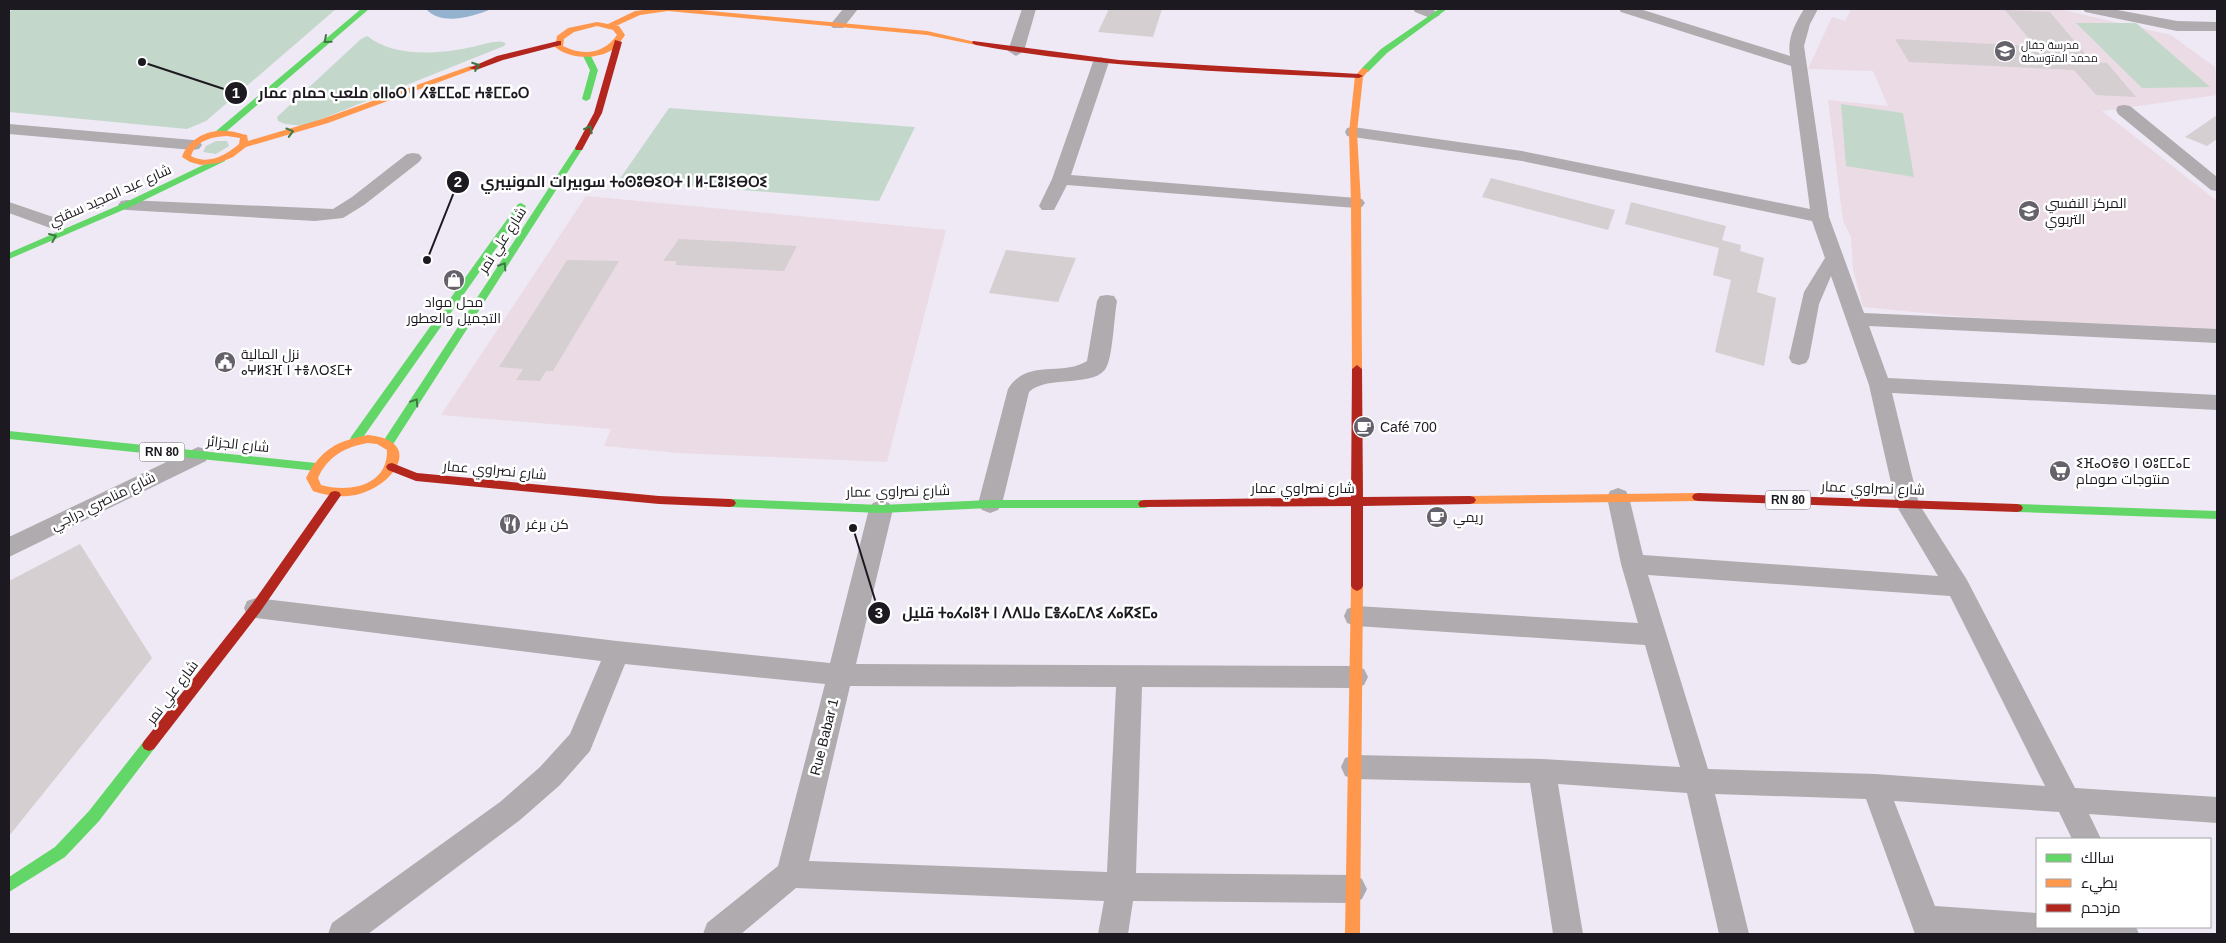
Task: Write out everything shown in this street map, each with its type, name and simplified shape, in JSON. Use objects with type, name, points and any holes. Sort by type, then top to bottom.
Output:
[{"type":"main road","points":[[218,134],[364,9]]},
{"type":"main road","points":[[558,43],[559,47],[569,53],[586,54],[605,50],[647,16],[668,9]]},
{"type":"main road","points":[[558,43],[560,38],[571,30],[638,13],[668,9],[927,33],[1016,51],[1101,62],[1359,76]]},
{"type":"main road","points":[[1352,934],[1358,503],[1356,203],[1353,132],[1359,76],[1384,50],[1432,11]]},
{"type":"main road","points":[[605,21],[616,28],[620,38]]},
{"type":"main road","name":"شارع علي نمر","points":[[388,443],[577,152],[598,113],[620,38]]},
{"type":"main road","points":[[218,134],[240,135],[244,138],[243,145],[324,121],[508,55],[558,43]]},
{"type":"main road","points":[[582,109],[595,71],[594,65],[586,54]]},
{"type":"main road","name":"شارع عبد المجيد سقني","points":[[174,165],[189,151],[218,134]]},
{"type":"main road","name":"شارع عبد المجيد سقني","points":[[9,256],[127,205],[235,153],[243,145]]},
{"type":"main road","points":[[189,151],[200,162],[222,159]]},
{"type":"main road","name":"شارع علي نمر","points":[[355,440],[526,198]]},
{"type":"main road","name":"شارع عبد المجيد سقني","points":[[35,231],[57,221]]},
{"type":"main road","name":"شارع الجزائر","points":[[9,434],[71,443],[316,467]]},
{"type":"main road","points":[[355,440],[379,440],[388,443],[393,448],[395,455],[392,467],[371,486],[346,494],[325,493],[318,488],[313,475],[316,467],[332,451],[355,440]]},
{"type":"main road","name":"شارع نصراوي عمار","points":[[392,467],[416,477],[659,500],[881,509],[990,504],[1358,503],[1618,497],[1734,497],[1908,505],[2217,515]]},
{"type":"main road","name":"شارع علي نمر","points":[[9,885],[60,852],[94,816],[256,608],[335,494]]},
{"type":"street","points":[[838,25],[851,9]]},
{"type":"street","points":[[1016,51],[1029,9]]},
{"type":"street","points":[[1626,9],[1797,63]]},
{"type":"street","points":[[1811,9],[1802,24],[1796,46],[1820,217],[1880,385],[1908,505],[1958,587],[2086,838]]},
{"type":"street","points":[[2090,9],[2177,26],[2217,27]]},
{"type":"street","points":[[1048,206],[1061,179],[1101,62]]},
{"type":"street","points":[[2124,110],[2217,186]]},
{"type":"street","points":[[9,129],[189,151]]},
{"type":"street","points":[[1353,132],[1522,156],[1820,217]]},
{"type":"street","points":[[127,205],[315,215],[336,214],[358,201],[413,158]]},
{"type":"street","points":[[1061,179],[1356,203]]},
{"type":"street","points":[[9,207],[57,221]]},
{"type":"street","points":[[1799,358],[1810,297],[1824,269],[1835,258]]},
{"type":"street","points":[[990,504],[1019,389],[1030,378],[1046,374],[1080,373],[1089,371],[1097,365],[1108,301]]},
{"type":"street","points":[[1855,319],[2217,336]]},
{"type":"street","points":[[1880,385],[2217,402]]},
{"type":"street","name":"شارع مناصري دراجي","points":[[9,548],[198,455]]},
{"type":"street","points":[[1618,497],[1633,564],[1656,635],[1698,781],[1734,934]]},
{"type":"street","name":"Rue Babar 1","points":[[790,874],[881,509]]},
{"type":"street","points":[[1633,564],[1958,587]]},
{"type":"street","points":[[256,608],[617,652],[840,675],[1355,677]]},
{"type":"street","points":[[1356,616],[1656,635]]},
{"type":"street","points":[[342,934],[510,811],[550,776],[580,742],[617,652]]},
{"type":"street","points":[[1113,934],[1120,887],[1129,676]]},
{"type":"street","points":[[1355,767],[1542,771],[1698,781],[1876,787],[2065,798],[2217,810]]},
{"type":"street","points":[[1542,771],[1568,934]]},
{"type":"street","points":[[1876,787],[1928,927],[2124,934]]},
{"type":"street","points":[[718,934],[790,874],[1120,887],[1352,889]]},
{"type":"shaded area","name":"المركز النفسي التربوي","points":[[1851,9],[2059,9],[2171,35],[2215,67],[2217,95],[2102,111],[2217,201],[2217,332],[1966,317],[1863,307],[1853,269],[1851,237],[1843,221],[1828,100],[1888,106],[1873,71],[1808,69],[1832,17],[1845,21]]},
{"type":"shaded area","points":[[586,196],[946,230],[887,462],[679,453],[604,446],[611,429],[441,415]]},
{"type":"green space","points":[[14,9],[336,9],[206,121],[187,129],[9,112],[9,12]]},
{"type":"green space","points":[[2076,23],[2136,23],[2210,87],[2142,88]]},
{"type":"green space","points":[[367,36],[391,48],[418,52],[446,51],[494,42],[506,43],[504,46],[304,126],[285,124],[278,121],[277,117],[361,39]]},
{"type":"green space","points":[[1841,104],[1903,113],[1914,177],[1846,166]]},
{"type":"green space","points":[[669,108],[915,127],[879,201],[619,180]]},
{"type":"green space","points":[[216,141],[227,141],[229,146],[216,154],[203,152],[206,146]]},
{"type":"water","points":[[426,9],[491,9],[475,15],[448,19],[432,14]]},
{"type":"building","points":[[1109,9],[1162,9],[1153,37],[1098,32]]},
{"type":"building","points":[[2005,10],[2050,12],[2092,62],[2107,63],[2136,97],[2096,95],[2074,70],[1909,62],[1895,39],[2035,46]]},
{"type":"building","points":[[2217,115],[2217,139],[2207,146],[2185,137]]},
{"type":"building","points":[[1491,178],[1615,210],[1608,230],[1482,197]]},
{"type":"building","points":[[1631,202],[1726,226],[1722,240],[1741,245],[1740,251],[1764,258],[1757,292],[1776,298],[1764,366],[1715,352],[1731,280],[1713,275],[1719,248],[1625,224]]},
{"type":"building","points":[[679,239],[797,246],[784,271],[675,265],[677,261],[663,261]]},
{"type":"building","points":[[1006,250],[1076,258],[1058,302],[989,293]]},
{"type":"building","points":[[567,260],[619,261],[553,371],[546,371],[540,381],[516,380],[523,369],[499,367]]},
{"type":"building","points":[[80,544],[152,658],[9,836],[9,581]]},
{"type":"traffic: fast","points":[[218,134],[365,9]]},
{"type":"traffic: fast","points":[[1365,70],[1384,51],[1443,9]]},
{"type":"traffic: fast","points":[[586,54],[594,70],[586,99]]},
{"type":"traffic: fast","points":[[388,443],[579,148]]},
{"type":"traffic: fast","points":[[9,256],[127,205],[222,159]]},
{"type":"traffic: fast","points":[[355,440],[521,206]]},
{"type":"traffic: fast","points":[[9,435],[316,467]]},
{"type":"traffic: fast","points":[[730,503],[881,509],[990,504],[1144,504]]},
{"type":"traffic: fast","points":[[2017,508],[2217,515]]},
{"type":"traffic: fast","points":[[9,885],[60,852],[94,816],[149,745]]},
{"type":"traffic: slow","points":[[611,25],[638,13],[668,9],[927,33],[976,43]]},
{"type":"traffic: slow","points":[[597,24],[616,28],[621,35],[616,43],[602,52],[585,55],[559,47],[560,38],[571,30],[597,24]]},
{"type":"traffic: slow","points":[[243,145],[325,121],[473,68]]},
{"type":"traffic: slow","points":[[1357,369],[1356,203],[1353,132],[1359,76],[1365,70]]},
{"type":"traffic: slow","points":[[227,133],[244,137],[243,145],[230,155],[223,159],[208,162],[193,161],[186,157],[188,151],[196,142],[208,136],[227,133]]},
{"type":"traffic: slow","points":[[368,439],[379,440],[393,448],[392,465],[385,476],[377,483],[358,491],[337,492],[317,488],[312,478],[316,469],[327,455],[341,446],[368,439]]},
{"type":"traffic: slow","points":[[1470,500],[1698,497]]},
{"type":"traffic: slow","points":[[1352,934],[1357,586]]},
{"type":"traffic: jam","points":[[579,148],[598,113],[618,42]]},
{"type":"traffic: jam","points":[[473,68],[500,58],[558,43]]},
{"type":"traffic: jam","points":[[976,43],[1071,58],[1119,63],[1359,76]]},
{"type":"traffic: jam","points":[[1357,369],[1357,586]]},
{"type":"traffic: jam","points":[[392,467],[416,477],[659,500],[730,503]]},
{"type":"traffic: jam","points":[[149,745],[256,608],[335,495]]},
{"type":"traffic: jam","points":[[1698,497],[2017,508]]},
{"type":"traffic: jam","points":[[1144,504],[1470,500]]},
{"type":"place","name":"مدرسة جفال محمد المتوسطة","points":[[2005,51]]},
{"type":"place","name":"ملعب حمام عمار ⴰⵏⵏⴰⵔ ⵏ ⵃⴻⵎⵎⴰⵎ ⵄⴻⵎⵎⴰⵔ","points":[[142,62]]},
{"type":"place","name":"المركز النفسي التربوي","points":[[2029,211]]},
{"type":"place","name":"سوبيرات المونيبري ⵜⴰⵙⵓⴱⵉⵔⵜ ⵏ ⵍ-ⵎⵓⵏⵉⴱⵔⵉ","points":[[427,260]]},
{"type":"place","name":"محل مواد التجميل والعطور","points":[[454,280]]},
{"type":"place","name":"نزل المالية ⴰⵖⵍⵉⴼ ⵏ ⵜⴻⴷⵔⵉⵎⵜ","points":[[225,362]]},
{"type":"place","name":"Café 700","points":[[1364,427]]},
{"type":"place","name":"ⵉⴼⴰⵔⴻⵙ ⵏ ⵙⵓⵎⵎⴰⵎ منتوجات صومام","points":[[2060,471]]},
{"type":"place","name":"ريمي","points":[[1437,517]]},
{"type":"place","name":"كن برغر","points":[[510,524]]},
{"type":"place","name":"قليل ⵜⴰⵃⴰⵏⵓⵜ ⵏ ⴷⴷⵡⴰ ⵎⴻⵃⴰⵎⴷⵉ ⵃⴰⴽⵉⵎⴰ","points":[[853,528]]}]
